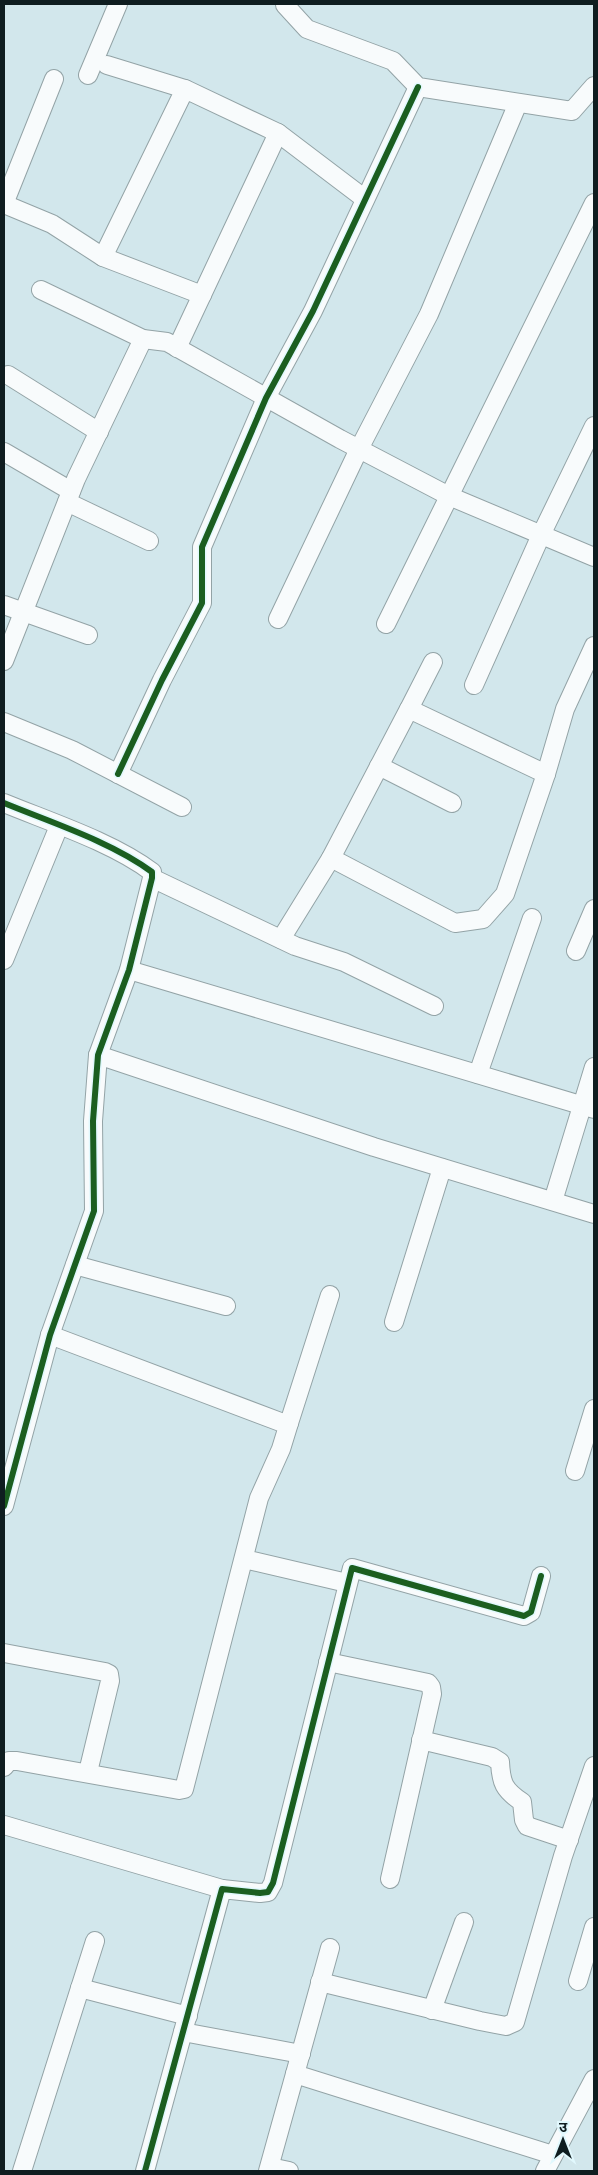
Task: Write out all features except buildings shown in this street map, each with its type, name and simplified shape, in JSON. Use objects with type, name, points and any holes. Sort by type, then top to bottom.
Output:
[{"type":"street","points":[[88,75],[118,4]]},
{"type":"street","points":[[283,4],[307,29],[393,61],[418,87],[572,111],[594,86]]},
{"type":"street","points":[[107,65],[185,89],[278,133],[365,199]]},
{"type":"street","points":[[54,79],[4,204],[52,224],[103,257],[202,295]]},
{"type":"street","points":[[118,774],[162,680],[202,603],[202,548],[266,398],[314,311],[418,87]]},
{"type":"street","points":[[103,257],[185,89]]},
{"type":"street","points":[[278,619],[359,449],[429,314],[518,102]]},
{"type":"street","points":[[177,348],[278,133]]},
{"type":"street","points":[[386,624],[594,203]]},
{"type":"street","points":[[41,290],[143,339],[167,342],[359,449],[449,496],[541,535],[593,553]]},
{"type":"street","points":[[4,661],[69,497],[143,339]]},
{"type":"street","points":[[8,375],[99,432]]},
{"type":"street","points":[[474,685],[541,535],[594,426]]},
{"type":"street","points":[[4,452],[69,497],[149,541]]},
{"type":"street","points":[[4,605],[88,635]]},
{"type":"street","points":[[332,858],[455,923],[483,918],[505,894],[546,774],[565,709],[594,646]]},
{"type":"street","points":[[281,939],[332,858],[433,662]]},
{"type":"street","points":[[408,709],[546,774]]},
{"type":"street","points":[[4,722],[44,737],[182,807]]},
{"type":"street","points":[[379,766],[452,803]]},
{"type":"street","points":[[4,803],[59,826],[152,872],[129,970],[98,1055],[94,1121],[94,1211],[50,1335],[4,1506]]},
{"type":"street","points":[[4,960],[59,826]]},
{"type":"street","points":[[152,878],[281,939],[344,962],[434,1006]]},
{"type":"street","points":[[576,951],[594,909]]},
{"type":"street","points":[[478,1074],[532,918]]},
{"type":"street","points":[[129,970],[588,1107]]},
{"type":"street","points":[[98,1055],[442,1168],[594,1214]]},
{"type":"street","points":[[553,1201],[588,1107],[594,1067]]},
{"type":"street","points":[[394,1322],[442,1168]]},
{"type":"street","points":[[75,1265],[226,1306]]},
{"type":"street","points":[[4,1767],[10,1761],[17,1761],[88,1772],[179,1790],[184,1789],[259,1498],[281,1449],[330,1295]]},
{"type":"street","points":[[50,1335],[283,1423],[289,1423]]},
{"type":"street","points":[[575,1471],[594,1409]]},
{"type":"street","points":[[244,1559],[347,1583]]},
{"type":"street","points":[[4,1825],[222,1888],[260,1893],[268,1892],[273,1883],[350,1570],[354,1567],[524,1616],[531,1612],[541,1576]]},
{"type":"street","points":[[4,1653],[109,1674],[110,1681],[88,1772]]},
{"type":"street","points":[[328,1662],[428,1683],[431,1687],[432,1694],[390,1879]]},
{"type":"street","points":[[421,1740],[492,1757],[500,1762],[501,1779],[508,1793],[522,1802],[524,1820],[527,1826],[569,1840]]},
{"type":"street","points":[[320,1982],[506,2026],[515,2022],[569,1840],[590,1794],[594,1766]]},
{"type":"street","points":[[145,2171],[222,1888]]},
{"type":"street","points":[[432,2010],[464,1922]]},
{"type":"street","points":[[578,1981],[594,1927]]},
{"type":"street","points":[[22,2171],[95,1941]]},
{"type":"street","points":[[288,2171],[269,2169],[330,1948]]},
{"type":"street","points":[[80,1988],[185,2024],[301,2054]]},
{"type":"street","points":[[295,2074],[553,2155]]},
{"type":"street","points":[[545,2171],[594,2079]]},
{"type":"cycle path","points":[[118,774],[162,680],[202,603],[202,547],[266,398],[313,311],[418,87]]},
{"type":"cycle path","points":[[4,803],[100,842],[136,861],[152,872],[129,970],[98,1055],[93,1121],[94,1211],[50,1335],[4,1506]]},
{"type":"cycle path","points":[[145,2171],[222,1889],[260,1893],[268,1892],[273,1883],[352,1568],[524,1616],[531,1612],[541,1576]]}]
